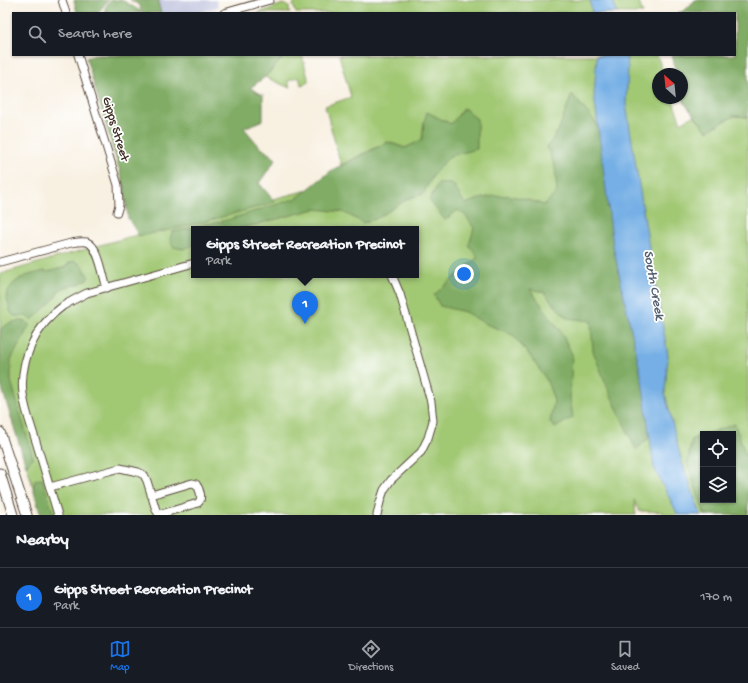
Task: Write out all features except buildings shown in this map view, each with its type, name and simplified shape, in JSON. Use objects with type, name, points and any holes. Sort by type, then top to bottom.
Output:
[{"type":"main road","points":[[0,432],[27,515]]},
{"type":"main road","points":[[0,473],[13,515]]},
{"type":"street","points":[[62,0],[66,12]]},
{"type":"street","points":[[228,12],[270,0]]},
{"type":"street","name":"Gipps Street","points":[[78,56],[118,185],[119,205],[117,212]]},
{"type":"street","points":[[0,262],[80,241],[88,243],[94,247],[107,288]]},
{"type":"street","points":[[58,515],[23,394],[23,377],[26,360],[34,340],[41,328],[57,311],[75,299],[88,293],[191,264]]},
{"type":"street","points":[[377,515],[384,490],[391,480],[421,452],[428,438],[433,421],[432,402],[393,278]]},
{"type":"street","points":[[50,488],[120,468],[138,472],[144,476],[147,481],[151,495],[156,510],[158,513],[161,514],[198,503],[201,498],[198,486],[192,483],[151,495]]},
{"type":"shaded area","points":[[153,0],[216,0],[218,7],[200,12],[157,12]]},
{"type":"green space","points":[[74,0],[108,0],[99,12],[77,12]]},
{"type":"green space","points":[[110,0],[122,0],[140,12],[105,12],[105,8]]},
{"type":"green space","points":[[130,0],[159,0],[161,12],[142,12],[139,5]]},
{"type":"green space","points":[[296,0],[638,0],[643,12],[296,12],[293,5]]},
{"type":"green space","points":[[695,0],[748,0],[748,117],[734,116],[707,131],[685,104],[688,104],[688,68],[675,68],[672,56],[736,56],[736,12],[680,12],[684,11]]},
{"type":"green space","points":[[283,4],[289,7],[290,12],[261,12]]},
{"type":"green space","points":[[93,56],[282,56],[283,57],[265,77],[250,88],[263,95],[263,120],[244,128],[260,147],[276,159],[259,183],[275,202],[190,225],[139,236],[128,218],[124,185],[86,58]]},
{"type":"green space","points":[[282,56],[302,56],[309,82],[301,85],[299,77],[288,81],[290,88],[265,77],[283,58]]},
{"type":"green space","points":[[339,56],[657,56],[662,68],[652,68],[652,104],[674,104],[681,123],[694,115],[707,131],[734,116],[748,117],[748,515],[665,515],[663,512],[639,511],[634,500],[636,515],[41,515],[0,373],[0,274],[237,208],[476,149],[476,135],[451,124],[424,122],[422,140],[405,148],[387,142],[341,165],[325,106],[351,97]]},
{"type":"green space","points":[[572,94],[596,123],[605,149],[608,208],[626,269],[651,436],[636,450],[608,389],[593,351],[591,321],[567,318],[544,292],[530,289],[561,332],[572,354],[570,398],[573,417],[555,428],[550,422],[554,400],[546,379],[513,335],[486,324],[465,312],[440,306],[434,295],[478,257],[469,245],[474,228],[466,216],[458,210],[445,220],[429,200],[439,183],[453,184],[465,204],[487,197],[513,196],[544,205],[557,192],[555,167],[547,147],[558,131]]},
{"type":"green space","points":[[464,108],[477,119],[477,149],[450,156],[435,172],[423,194],[407,199],[378,218],[363,223],[343,212],[315,209],[250,226],[200,226],[227,220],[297,198],[332,170],[388,142],[405,148],[422,140],[427,112],[451,124]]},
{"type":"green space","points":[[191,228],[191,246],[183,249],[173,247],[170,239],[172,232]]},
{"type":"green space","points":[[75,261],[83,266],[89,278],[79,284],[59,290],[56,297],[32,320],[26,316],[14,316],[11,313],[6,295],[13,284],[22,278],[65,267],[69,263]]},
{"type":"green space","points":[[20,321],[30,324],[11,360],[11,381],[33,457],[26,466],[0,382],[0,330],[4,326]]},
{"type":"green space","points":[[735,424],[748,462],[748,515],[705,515],[701,503],[736,503],[736,431],[715,431]]},
{"type":"green space","points":[[700,436],[700,501],[687,463],[692,439]]},
{"type":"green space","points":[[42,479],[54,515],[41,515],[33,488],[35,480]]},
{"type":"water","points":[[590,0],[613,0],[617,12],[592,12]]},
{"type":"water","name":"South Creek","points":[[597,56],[626,56],[628,68],[626,104],[668,355],[665,393],[681,459],[701,515],[678,515],[654,468],[642,380],[613,246],[594,95]]},
{"type":"place","name":"Gipps Street Recreation Precinct","points":[[305,324]]}]
